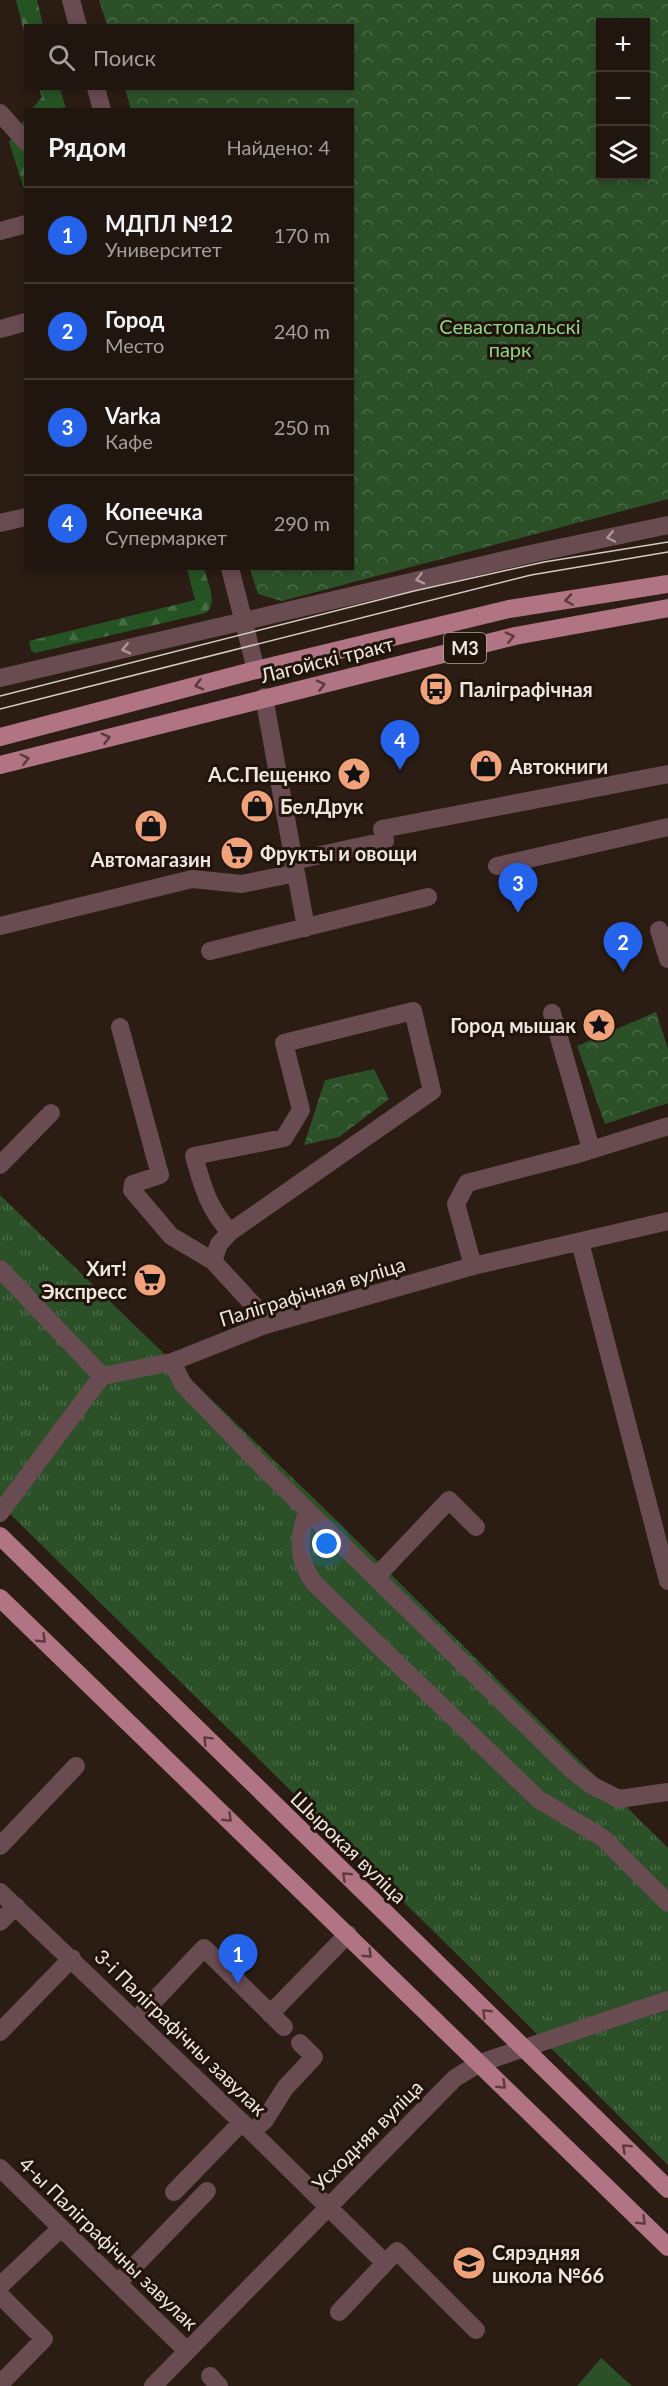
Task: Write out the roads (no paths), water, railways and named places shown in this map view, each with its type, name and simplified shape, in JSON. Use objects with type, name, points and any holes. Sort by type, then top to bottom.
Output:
[{"type":"main road","name":"Лагойскі тракт","points":[[0,736],[255,670],[509,609],[668,584]]},
{"type":"main road","name":"Лагойскі тракт","points":[[0,765],[264,697],[515,636],[668,608]]},
{"type":"main road","points":[[255,670],[264,697]]},
{"type":"main road","name":"Шырокая вуліца","points":[[0,1536],[668,2189]]},
{"type":"main road","points":[[0,1598],[668,2247]]},
{"type":"street","points":[[71,0],[77,24]]},
{"type":"street","points":[[97,90],[101,108]]},
{"type":"street","points":[[0,113],[24,140]]},
{"type":"street","points":[[0,231],[24,225]]},
{"type":"street","points":[[0,329],[24,323]]},
{"type":"street","points":[[0,523],[24,517]]},
{"type":"street","points":[[0,678],[535,553],[668,525]]},
{"type":"street","points":[[231,570],[255,670]]},
{"type":"street","points":[[264,697],[306,928]]},
{"type":"street","points":[[0,926],[192,879],[242,884],[385,841],[382,829],[668,774]]},
{"type":"street","points":[[497,866],[668,827]]},
{"type":"street","points":[[210,951],[428,897]]},
{"type":"street","points":[[659,930],[668,959]]},
{"type":"street","points":[[213,1261],[219,1244],[230,1232],[432,1091],[413,1011],[284,1043],[301,1110],[284,1138],[194,1156],[207,1202],[230,1232]]},
{"type":"street","points":[[552,1012],[591,1149]]},
{"type":"street","points":[[120,1027],[160,1175],[133,1184],[132,1190],[171,1236],[213,1261],[258,1310],[266,1325]]},
{"type":"street","points":[[4,1153],[51,1113]]},
{"type":"street","points":[[473,1266],[456,1204],[467,1183],[668,1126]]},
{"type":"street","name":"Паліграфічная вуліца","points":[[102,1376],[172,1362],[266,1325],[473,1266],[668,1221]]},
{"type":"street","points":[[580,1242],[668,1581]]},
{"type":"street","points":[[0,1269],[102,1376],[0,1513]]},
{"type":"street","points":[[172,1362],[183,1384],[572,1770],[593,1786],[619,1799],[668,1792]]},
{"type":"street","points":[[376,1577],[449,1500],[476,1527]]},
{"type":"street","points":[[308,1510],[301,1527],[300,1552],[303,1566],[315,1584],[537,1799],[603,1838],[668,1903]]},
{"type":"street","points":[[0,1846],[76,1766]]},
{"type":"street","points":[[0,1922],[5,1898]]},
{"type":"street","name":"3-і Паліграфічны завулак","points":[[5,1898],[72,1958],[385,2263]]},
{"type":"street","points":[[270,2014],[348,1934]]},
{"type":"street","points":[[136,2020],[204,1948],[284,2027]]},
{"type":"street","points":[[0,2032],[72,1958]]},
{"type":"street","name":"Усходняя вуліца","points":[[153,2386],[455,2078],[480,2063],[668,2000]]},
{"type":"street","points":[[174,2192],[247,2127],[265,2120],[285,2088],[314,2057],[300,2043]]},
{"type":"street","name":"4-ы Паліграфічны завулак","points":[[0,2168],[187,2351]]},
{"type":"street","points":[[118,2283],[207,2191]]},
{"type":"street","points":[[0,2384],[44,2339],[2,2298],[61,2228]]},
{"type":"street","points":[[339,2312],[397,2251],[476,2330]]},
{"type":"tram line","points":[[0,696],[414,591],[544,562],[668,542]]},
{"type":"tram line","points":[[0,709],[531,575],[668,552]]},
{"type":"place","name":"Паліграфічная","points":[[436,689]]},
{"type":"place","name":"Автокниги","points":[[486,766]]},
{"type":"place","name":"Копеечка","points":[[400,770]]},
{"type":"place","name":"А.С.Пещенко","points":[[354,774]]},
{"type":"place","name":"БелДрук","points":[[257,806]]},
{"type":"place","name":"Автомагазин","points":[[151,826]]},
{"type":"place","name":"Фрукты и овощи","points":[[237,853]]},
{"type":"place","name":"Varka","points":[[518,913]]},
{"type":"place","name":"Город","points":[[623,972]]},
{"type":"place","name":"Город мышак","points":[[599,1025]]},
{"type":"place","name":"Хит! Экспресс","points":[[150,1280]]},
{"type":"place","name":"МДПЛ №12","points":[[238,1984]]},
{"type":"place","name":"Сярэдняя школа №66","points":[[469,2263]]},
{"type":"park label","name":"Севастопальскі парк","points":[[510,338]]}]
